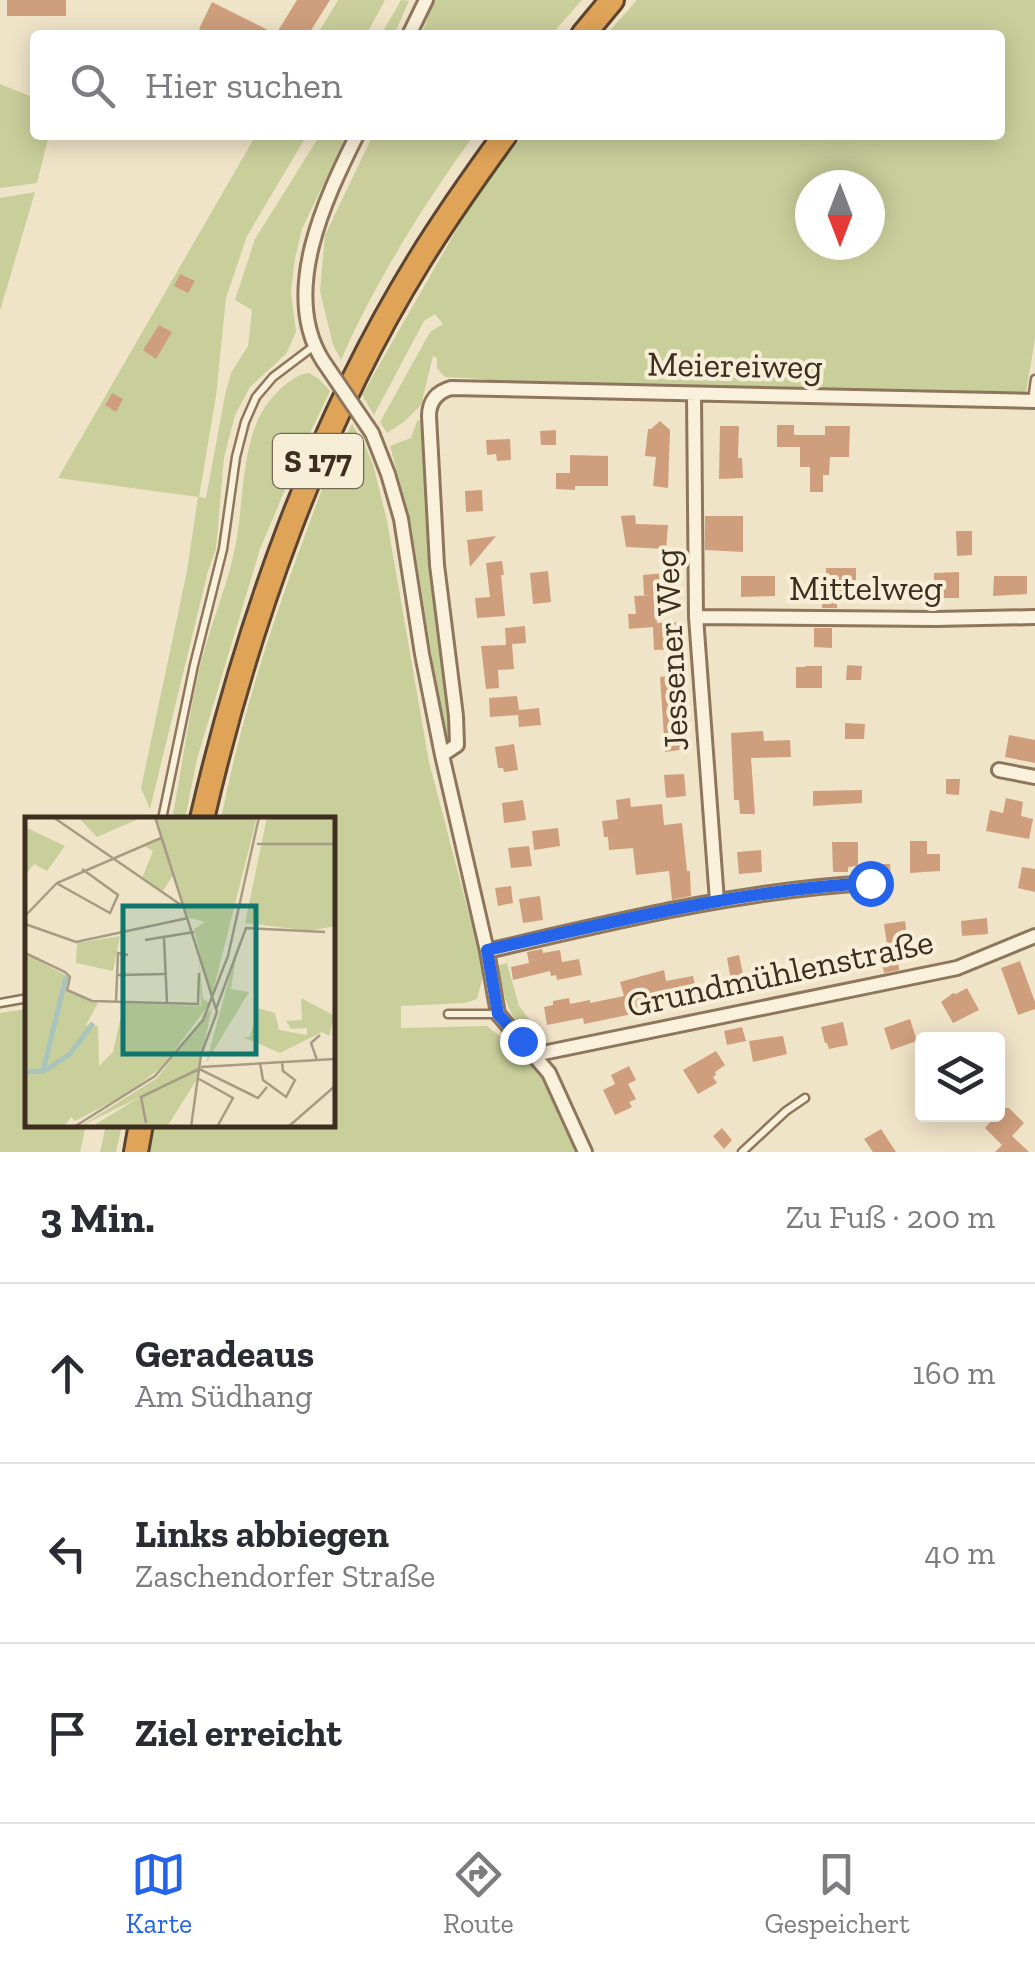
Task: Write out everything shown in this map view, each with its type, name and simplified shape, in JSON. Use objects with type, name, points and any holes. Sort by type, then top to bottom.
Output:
[{"type":"highway","points":[[588,30],[612,0]]},
{"type":"highway","name":"S 177","points":[[203,817],[250,638],[317,462],[357,373],[418,264],[501,140]]},
{"type":"highway","points":[[136,1152],[141,1127]]},
{"type":"street","points":[[411,30],[426,0]]},
{"type":"street","points":[[354,140],[334,181],[308,260],[308,322],[314,346],[372,433],[401,519],[422,654],[498,1014],[548,1073],[585,1152]]},
{"type":"street","name":"Meiereiweg","points":[[442,755],[458,745],[437,565],[429,416],[429,408],[442,390],[1034,401]]},
{"type":"street","name":"Jessener Weg","points":[[694,394],[696,617],[717,901]]},
{"type":"street","name":"Mittelweg","points":[[696,617],[1035,617]]},
{"type":"street","points":[[999,770],[1035,777]]},
{"type":"street","points":[[487,950],[717,901],[870,883]]},
{"type":"street","name":"Grundmühlenstraße","points":[[533,1054],[956,968],[1035,936]]},
{"type":"lane","points":[[163,817],[223,549],[245,422],[256,397],[273,377],[314,346]]},
{"type":"lane","points":[[1034,401],[1035,379]]},
{"type":"lane","points":[[0,1003],[25,999]]},
{"type":"lane","points":[[448,1014],[498,1014]]},
{"type":"lane","points":[[742,1152],[805,1098]]},
{"type":"green space","points":[[338,0],[385,0],[369,30],[320,30]]},
{"type":"green space","points":[[401,0],[409,1],[396,30],[384,30]]},
{"type":"green space","points":[[435,0],[582,0],[555,30],[423,30]]},
{"type":"green space","points":[[637,0],[1035,0],[1035,338],[1026,393],[488,384],[486,379],[445,377],[433,356],[421,405],[387,433],[380,422],[430,332],[443,324],[435,314],[424,321],[374,415],[362,395],[474,199],[519,140],[1005,140],[1005,30],[610,30]]},
{"type":"green space","points":[[0,84],[30,96],[30,140],[48,140],[37,183],[0,188]]},
{"type":"green space","points":[[253,140],[304,140],[247,236],[226,298],[216,396],[199,497],[206,498],[231,373],[248,346],[252,310],[235,300],[255,239],[317,140],[345,140],[302,229],[291,291],[296,332],[286,354],[250,387],[235,415],[224,458],[216,549],[150,809],[141,788],[187,571],[198,497],[58,478]]},
{"type":"green space","points":[[371,140],[471,140],[402,244],[341,360],[333,345],[320,291],[325,235]]},
{"type":"green space","points":[[35,192],[0,311],[0,198]]},
{"type":"green space","points":[[303,374],[319,379],[330,391],[260,549],[197,759],[185,817],[172,817],[201,662],[234,553],[251,438],[272,398],[289,381]]},
{"type":"green space","points":[[423,420],[450,740],[445,742],[411,523],[390,446],[411,438],[417,421]]},
{"type":"green space","points":[[352,424],[373,464],[387,521],[429,762],[484,972],[477,999],[401,1006],[401,1028],[487,1026],[520,1052],[542,1077],[578,1152],[150,1152],[155,1127],[335,1127],[335,817],[221,817],[267,642]]},
{"type":"green space","points":[[507,963],[519,1006],[547,1042],[531,1040],[512,1015],[497,966]]},
{"type":"green space","points":[[25,1009],[25,1127],[86,1127],[80,1152],[0,1152],[0,1013]]},
{"type":"green space","points":[[106,1127],[122,1127],[116,1152],[100,1152]]},
{"type":"building","points":[[7,0],[66,0],[66,16],[7,16]]},
{"type":"building","points":[[297,0],[330,0],[311,30],[278,30]]},
{"type":"building","points":[[212,2],[268,30],[199,29]]},
{"type":"building","points":[[180,274],[195,281],[188,293],[174,286]]},
{"type":"building","points":[[159,325],[172,332],[156,359],[143,350]]},
{"type":"building","points":[[112,393],[123,399],[116,412],[105,405]]},
{"type":"building","points":[[660,421],[670,430],[668,488],[653,486],[656,457],[645,456],[648,429]]},
{"type":"building","points":[[777,425],[794,425],[794,435],[825,435],[825,426],[850,426],[849,457],[830,457],[829,475],[823,475],[823,492],[810,492],[810,467],[800,467],[800,447],[777,447]]},
{"type":"building","points":[[720,426],[739,426],[738,458],[742,458],[743,478],[719,479]]},
{"type":"building","points":[[556,430],[556,445],[541,445],[540,431]]},
{"type":"building","points":[[510,439],[511,460],[497,461],[496,454],[487,455],[486,440]]},
{"type":"building","points":[[570,455],[608,456],[608,486],[556,489],[556,473],[570,473]]},
{"type":"building","points":[[482,490],[483,511],[466,512],[465,491]]},
{"type":"building","points":[[635,515],[636,524],[668,525],[666,549],[626,547],[621,516]]},
{"type":"building","points":[[705,516],[743,516],[743,552],[705,550]]},
{"type":"building","points":[[956,531],[972,531],[972,555],[957,556]]},
{"type":"building","points":[[496,536],[470,567],[467,540]]},
{"type":"building","points":[[502,561],[505,616],[477,618],[475,598],[490,597],[486,563]]},
{"type":"building","points":[[826,568],[856,568],[856,582],[847,582],[847,598],[837,598],[837,608],[822,608],[819,598],[819,582],[826,582]]},
{"type":"building","points":[[548,571],[551,602],[533,604],[530,573]]},
{"type":"building","points":[[959,572],[959,598],[934,598],[934,573]]},
{"type":"building","points":[[665,573],[666,580],[671,580],[672,594],[655,595],[657,623],[676,622],[678,649],[654,650],[653,627],[629,629],[628,614],[636,614],[634,596],[654,595],[644,595],[643,575]]},
{"type":"building","points":[[741,576],[775,576],[775,596],[741,597]]},
{"type":"building","points":[[994,576],[1027,576],[1027,594],[993,596]]},
{"type":"building","points":[[525,626],[526,643],[512,644],[514,669],[498,670],[499,688],[486,689],[481,646],[506,645],[505,628]]},
{"type":"building","points":[[814,628],[832,628],[832,648],[814,647]]},
{"type":"building","points":[[847,665],[862,666],[861,680],[846,680]]},
{"type":"building","points":[[822,666],[822,688],[796,688],[796,667]]},
{"type":"building","points":[[679,675],[686,749],[665,752],[660,677]]},
{"type":"building","points":[[517,696],[519,710],[539,708],[541,725],[519,727],[518,715],[490,717],[489,698]]},
{"type":"building","points":[[845,723],[865,724],[864,739],[845,739]]},
{"type":"building","points":[[763,731],[764,741],[790,740],[791,757],[751,758],[755,814],[740,814],[739,800],[734,800],[731,733]]},
{"type":"building","points":[[1009,735],[1035,740],[1035,763],[1005,757]]},
{"type":"building","points":[[514,744],[518,770],[504,772],[498,768],[495,747]]},
{"type":"building","points":[[684,774],[686,796],[666,798],[664,775]]},
{"type":"building","points":[[946,779],[960,779],[959,795],[946,794]]},
{"type":"building","points":[[862,790],[862,803],[813,806],[813,791]]},
{"type":"building","points":[[630,798],[631,807],[662,804],[664,825],[682,823],[691,896],[672,900],[669,871],[636,875],[633,848],[609,850],[602,821],[618,819],[616,800]]},
{"type":"building","points":[[1006,798],[1023,802],[1021,816],[1033,819],[1029,839],[986,831],[990,810],[1003,813]]},
{"type":"building","points":[[523,800],[526,820],[504,823],[502,803]]},
{"type":"building","points":[[558,828],[560,846],[534,850],[532,831]]},
{"type":"building","points":[[910,841],[927,841],[927,854],[940,854],[940,871],[910,873]]},
{"type":"building","points":[[832,842],[858,842],[858,866],[848,867],[848,872],[833,872]]},
{"type":"building","points":[[529,846],[532,866],[511,868],[508,848]]},
{"type":"building","points":[[761,850],[762,872],[739,874],[737,852]]},
{"type":"building","points":[[875,864],[890,864],[891,877],[878,878]]},
{"type":"building","points":[[1022,867],[1035,869],[1035,892],[1018,888]]},
{"type":"building","points":[[511,886],[513,903],[498,906],[495,888]]},
{"type":"building","points":[[540,896],[543,920],[523,923],[519,899]]},
{"type":"building","points":[[987,918],[988,934],[962,936],[961,921]]},
{"type":"building","points":[[905,921],[909,948],[888,952],[884,924]]},
{"type":"building","points":[[542,949],[543,953],[560,950],[562,962],[579,959],[582,975],[557,980],[550,971],[513,980],[511,967],[529,963],[527,952]]},
{"type":"building","points":[[739,955],[744,979],[731,981],[727,958]]},
{"type":"building","points":[[898,958],[899,970],[884,973],[882,960]]},
{"type":"building","points":[[1020,961],[1035,1009],[1018,1015],[1001,968]]},
{"type":"building","points":[[664,970],[666,981],[693,976],[698,998],[674,1003],[673,993],[643,998],[642,1012],[584,1024],[583,1018],[547,1025],[544,1007],[553,1005],[553,1001],[569,998],[570,1004],[590,1003],[624,996],[620,982]]},
{"type":"building","points":[[967,988],[979,1010],[953,1023],[941,1002]]},
{"type":"building","points":[[910,1019],[915,1042],[891,1050],[884,1028]]},
{"type":"building","points":[[843,1022],[848,1045],[829,1049],[821,1027]]},
{"type":"building","points":[[742,1027],[746,1041],[727,1045],[724,1031]]},
{"type":"building","points":[[783,1036],[787,1054],[753,1062],[749,1041]]},
{"type":"building","points":[[716,1051],[725,1065],[715,1072],[717,1083],[698,1094],[683,1070]]},
{"type":"building","points":[[629,1066],[636,1080],[628,1084],[636,1099],[629,1102],[632,1107],[615,1115],[603,1090],[615,1084],[611,1075]]},
{"type":"building","points":[[1005,1108],[1009,1108],[1024,1123],[1012,1136],[1029,1152],[995,1152],[1002,1145],[985,1128],[990,1122],[1005,1122]]},
{"type":"building","points":[[722,1128],[732,1140],[724,1149],[713,1136]]},
{"type":"building","points":[[881,1129],[896,1152],[873,1152],[864,1139]]},
{"type":"route","points":[[522,1041],[498,1014],[487,950],[717,901],[870,883]]}]
